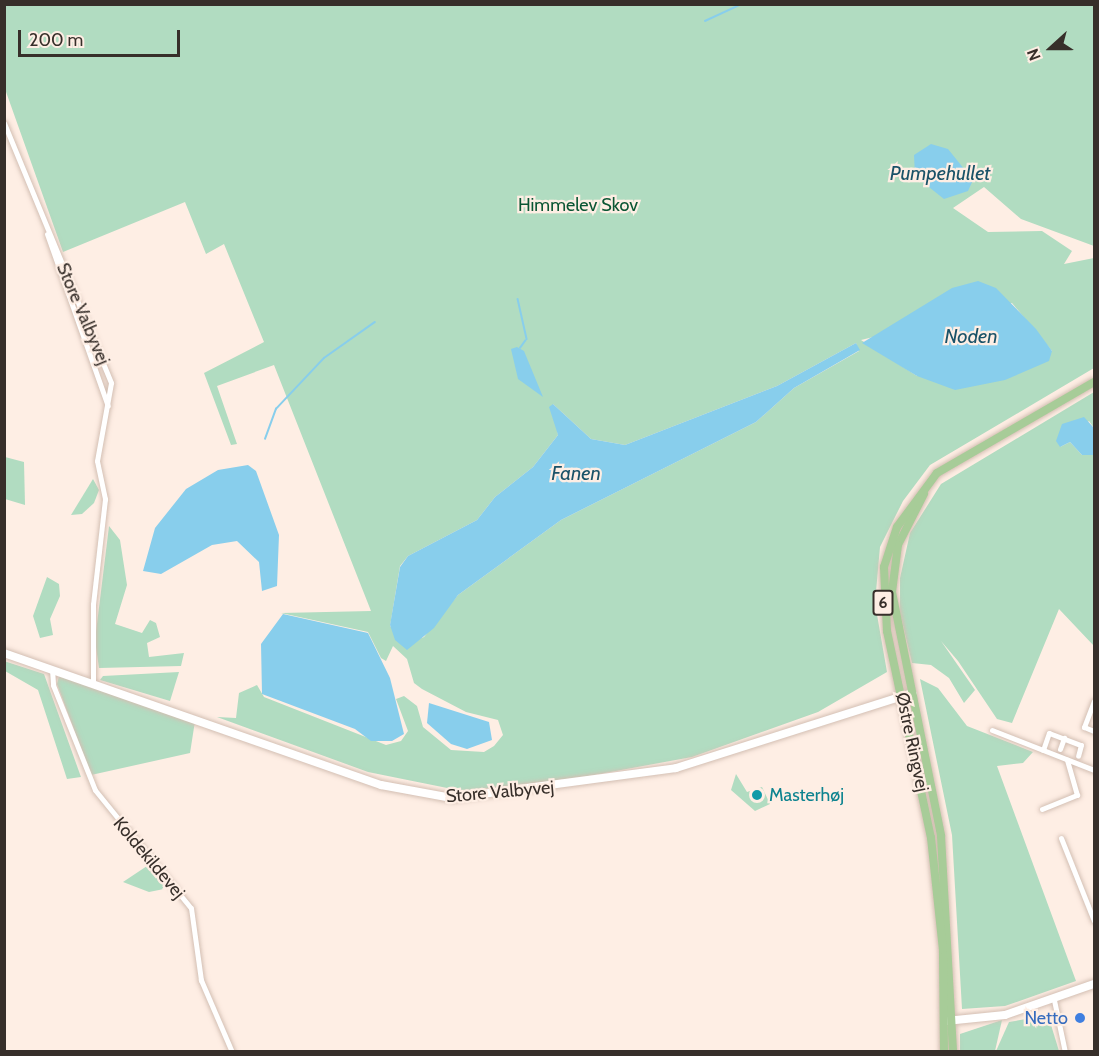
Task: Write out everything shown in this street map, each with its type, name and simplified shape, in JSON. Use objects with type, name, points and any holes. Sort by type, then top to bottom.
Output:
[{"type":"main road","name":"Østre Ringvej","points":[[953,1052],[931,838],[903,695],[883,608],[884,567],[907,508],[956,459],[1095,382]]},
{"type":"main road","name":"Østre Ringvej","points":[[944,1052],[949,1021],[941,837],[896,622],[893,567],[910,515],[956,459]]},
{"type":"street","name":"Store Valbyvej","points":[[4,123],[108,372],[109,407],[97,461],[105,499],[93,604],[93,683]]},
{"type":"street","name":"Store Valbyvej","points":[[45,222],[56,270],[109,407]]},
{"type":"street","name":"Store Valbyvej","points":[[4,653],[381,784],[452,798],[676,768],[912,693]]},
{"type":"street","name":"Koldekildevej","points":[[52,669],[53,685],[95,790],[191,908],[201,980],[232,1052]]},
{"type":"street","points":[[1095,701],[1084,727],[1095,731]]},
{"type":"street","points":[[992,730],[1095,770]]},
{"type":"street","points":[[1042,750],[1049,733],[1081,745],[1078,756]]},
{"type":"street","points":[[1060,748],[1064,738]]},
{"type":"street","points":[[1042,809],[1077,795],[1066,759]]},
{"type":"street","points":[[1061,838],[1095,921]]},
{"type":"street","points":[[949,1021],[999,1016],[1054,1000],[1095,984]]},
{"type":"street","points":[[1054,1000],[1065,1052]]},
{"type":"green space","name":"Himmelev Skov","points":[[5,5],[1094,5],[1094,246],[1021,219],[984,187],[953,208],[988,232],[1042,231],[1072,251],[1064,264],[1094,258],[1094,368],[930,465],[903,501],[880,547],[875,603],[887,672],[818,712],[692,757],[583,777],[462,791],[368,772],[217,717],[236,718],[239,693],[257,685],[264,697],[386,745],[401,741],[408,731],[396,699],[404,696],[417,706],[423,727],[451,750],[484,752],[494,746],[503,735],[498,720],[466,712],[422,689],[414,683],[407,659],[393,646],[386,661],[381,658],[368,632],[281,613],[371,611],[274,365],[217,386],[237,444],[231,445],[204,373],[264,342],[224,244],[206,254],[185,202],[63,252],[5,89]],"holes":[[[1012,303],[1052,351],[917,376],[861,340]],[[856,343],[859,351],[794,388],[756,422],[561,520],[458,595],[424,637],[412,642],[390,626],[400,566],[408,556],[477,520],[495,497],[533,467],[558,435],[553,404],[591,439],[625,445],[777,386]]]},
{"type":"green space","points":[[1094,392],[1094,428],[1089,421],[1060,447],[1070,442],[1082,455],[1094,454],[1094,646],[1059,609],[1012,723],[997,719],[958,661],[941,641],[975,690],[964,703],[949,678],[931,665],[912,663],[900,613],[900,578],[910,533],[941,484]]},
{"type":"green space","points":[[5,457],[24,462],[25,505],[5,499]]},
{"type":"green space","points":[[93,479],[99,490],[94,503],[82,514],[71,515]]},
{"type":"green space","points":[[109,526],[120,540],[127,585],[115,624],[142,633],[150,620],[156,623],[160,637],[147,643],[149,657],[184,653],[181,666],[99,668],[95,640]]},
{"type":"green space","points":[[47,577],[59,584],[60,596],[50,619],[53,635],[40,638],[33,616]]},
{"type":"green space","points":[[4,661],[44,674],[81,777],[67,779],[38,690],[5,671]]},
{"type":"green space","points":[[179,672],[170,701],[100,680],[103,676]]},
{"type":"green space","points":[[59,676],[195,721],[190,753],[91,775],[57,684]]},
{"type":"green space","points":[[920,679],[938,688],[967,726],[1033,752],[1023,763],[997,766],[1076,981],[1005,1006],[962,1009],[952,835]]},
{"type":"green space","points":[[736,774],[747,792],[762,787],[770,804],[755,811],[731,790]]},
{"type":"green space","points":[[150,864],[169,888],[149,892],[123,882]]},
{"type":"green space","points":[[1048,1015],[1059,1051],[996,1051],[1009,1022]]},
{"type":"green space","points":[[1002,1020],[995,1051],[960,1051],[960,1034]]},
{"type":"water","name":"Pumpehullet","points":[[931,144],[948,149],[973,180],[968,191],[944,199],[915,176],[914,155]]},
{"type":"water","name":"Noden","points":[[978,281],[996,288],[1036,329],[1052,351],[1049,361],[1005,380],[955,390],[917,376],[862,343],[952,288]]},
{"type":"water","name":"Fanen","points":[[856,343],[860,350],[794,388],[756,422],[561,520],[458,595],[434,628],[407,650],[395,640],[390,625],[400,567],[408,556],[477,520],[495,497],[533,467],[558,435],[549,407],[553,404],[591,439],[625,445],[777,386]]},
{"type":"water","points":[[517,347],[524,351],[543,397],[518,379],[511,349]]},
{"type":"water","points":[[1084,417],[1094,428],[1094,455],[1082,455],[1070,442],[1060,447],[1056,441],[1062,424]]},
{"type":"water","points":[[248,465],[256,471],[279,535],[277,586],[262,591],[259,562],[237,541],[212,545],[161,574],[143,571],[155,528],[186,489],[218,470]]},
{"type":"water","points":[[283,614],[368,633],[390,678],[404,734],[392,741],[371,741],[355,729],[262,694],[261,644]]},
{"type":"water","points":[[429,703],[489,722],[492,740],[467,749],[451,744],[427,723]]},
{"type":"waterway","points":[[705,21],[742,4]]},
{"type":"waterway","points":[[518,299],[527,339]]},
{"type":"waterway","points":[[265,439],[276,409],[324,358],[375,322]]},
{"type":"waterway","points":[[520,348],[525,341]]},
{"type":"place","name":"Masterhøj","points":[[757,795]]},
{"type":"place","name":"Netto","points":[[1080,1018]]}]
